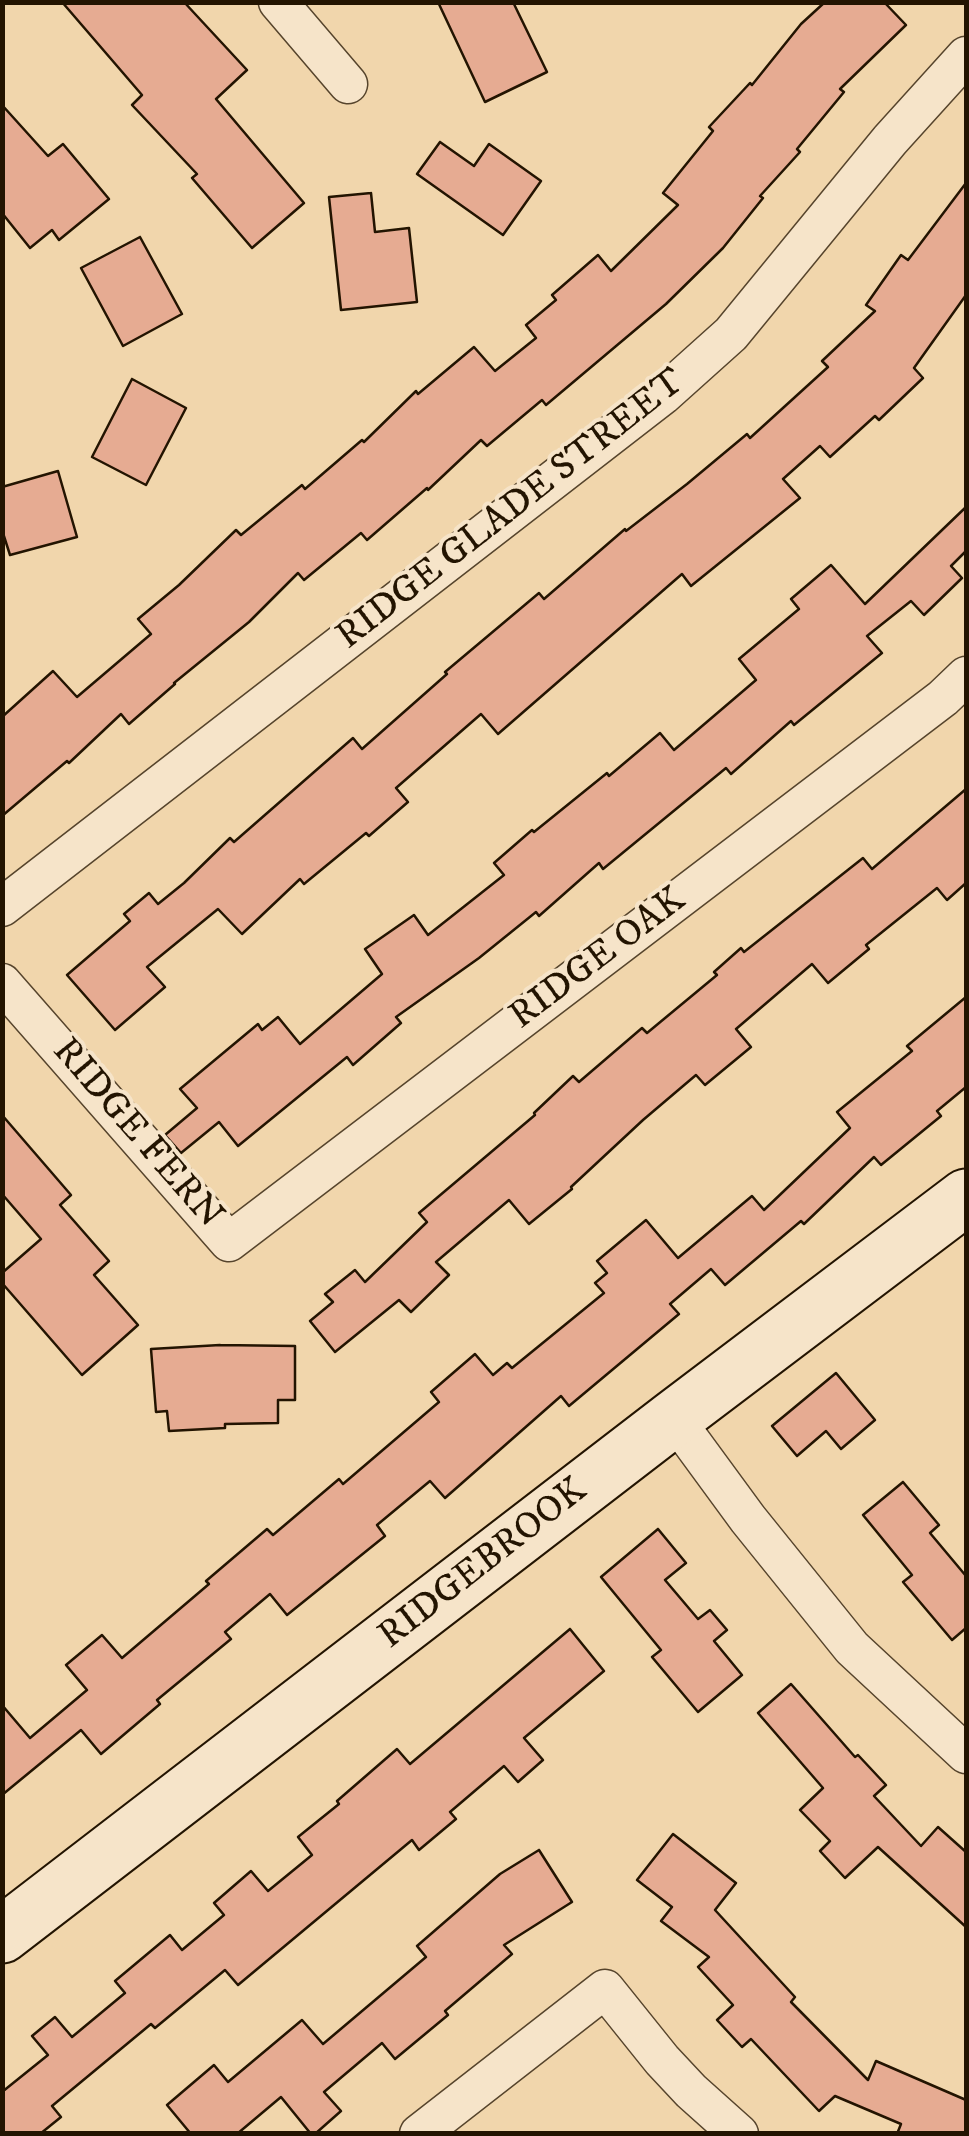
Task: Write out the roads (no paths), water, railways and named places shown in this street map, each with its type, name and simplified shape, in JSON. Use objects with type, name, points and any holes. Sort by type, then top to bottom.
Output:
[{"type":"street","points":[[278,2],[348,84]]},
{"type":"street","name":"RIDGE GLADE STREET","points":[[2,908],[663,396],[731,334],[890,140],[966,56]]},
{"type":"street","name":"RIDGE OAK","points":[[229,1242],[943,698],[966,676]]},
{"type":"street","name":"RIDGE FERN","points":[[2,983],[229,1242]]},
{"type":"street","name":"RIDGEBROOK","points":[[2,1935],[966,1198]]},
{"type":"street","points":[[674,1418],[748,1519],[852,1648],[966,1754]]},
{"type":"street","points":[[419,2134],[605,1989],[691,2091],[739,2134]]}]
